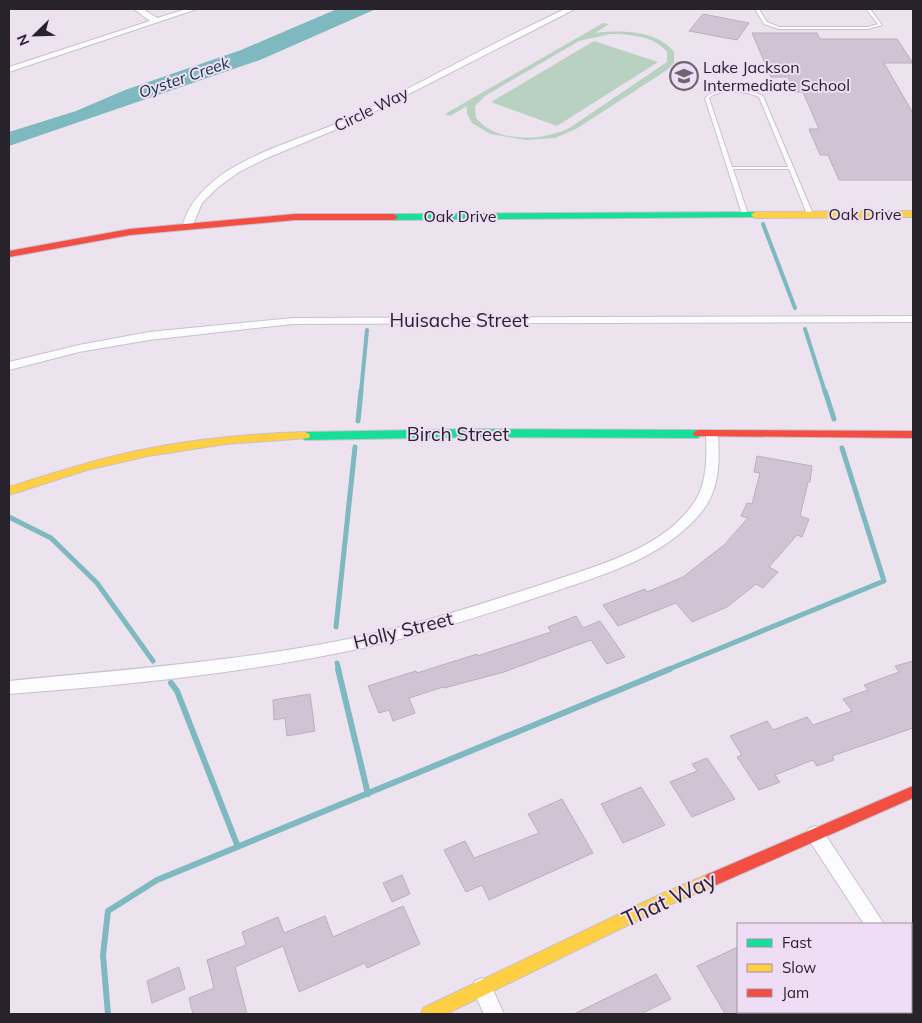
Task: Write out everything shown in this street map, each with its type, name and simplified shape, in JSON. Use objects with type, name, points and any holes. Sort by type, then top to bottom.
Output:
[{"type":"street","points":[[138,9],[156,22]]},
{"type":"street","points":[[9,70],[193,9]]},
{"type":"street","name":"Circle Way","points":[[188,225],[188,215],[208,192],[234,171],[259,158],[349,121],[491,47],[571,9]]},
{"type":"street","name":"Oak Drive","points":[[9,254],[120,234],[188,225],[295,217],[913,214]]},
{"type":"street","name":"Huisache Street","points":[[9,366],[137,337],[211,327],[293,321],[913,319]]},
{"type":"street","name":"Birch Street","points":[[9,490],[97,464],[141,454],[226,440],[277,436],[474,433],[913,435]]},
{"type":"street","name":"Holly Street","points":[[9,688],[253,661],[363,642],[495,606],[624,561],[658,544],[697,510],[708,486],[714,464],[712,435]]},
{"type":"street","name":"That Way","points":[[429,1014],[664,900],[913,792]]},
{"type":"street","points":[[815,834],[874,923]]},
{"type":"street","points":[[482,988],[494,1014]]},
{"type":"lane","points":[[757,9],[765,23],[779,28],[868,28],[880,25],[868,9]]},
{"type":"lane","points":[[745,214],[707,98],[712,93],[748,91],[761,96],[810,214]]},
{"type":"lane","points":[[730,168],[791,168]]},
{"type":"green space","points":[[603,23],[609,24],[595,33],[638,33],[658,39],[674,52],[674,63],[667,70],[576,129],[555,138],[526,140],[490,134],[472,123],[467,114],[467,106],[450,116],[445,114]],"holes":[[[610,34],[633,35],[656,42],[667,52],[667,62],[571,127],[560,132],[534,137],[508,136],[495,132],[476,118],[475,106],[485,96],[579,41]]]},
{"type":"green space","points":[[594,41],[658,62],[557,126],[491,102]]},
{"type":"water","name":"Oyster Creek","points":[[337,9],[376,9],[260,60],[9,146],[9,132],[76,111],[125,90],[241,50]]},
{"type":"building","points":[[703,14],[749,23],[737,40],[689,31]]},
{"type":"building","name":"Lake Jackson Intermediate School","points":[[752,33],[817,33],[820,39],[897,39],[913,63],[884,63],[913,113],[913,180],[839,180],[828,155],[820,155],[809,129],[819,129],[803,92],[795,92],[788,77],[771,77]]},
{"type":"building","points":[[757,456],[812,466],[810,482],[808,482],[800,516],[809,519],[802,537],[797,535],[769,567],[778,572],[763,588],[756,584],[727,607],[692,622],[676,603],[618,626],[603,605],[645,589],[647,592],[683,577],[724,545],[748,518],[741,516],[747,503],[752,504],[760,473],[754,472]]},
{"type":"building","points":[[576,616],[583,628],[600,621],[625,657],[607,664],[591,640],[504,672],[443,687],[409,698],[415,713],[393,721],[389,710],[379,713],[368,686],[477,654],[477,656],[551,632],[548,627]]},
{"type":"building","points":[[913,661],[913,728],[832,756],[834,760],[817,766],[813,760],[775,775],[780,782],[759,790],[737,757],[742,755],[730,736],[767,721],[773,730],[807,717],[813,725],[852,711],[843,699],[868,690],[864,685],[899,672],[895,666]]},
{"type":"building","points":[[310,694],[315,731],[287,736],[285,718],[274,720],[273,700]]},
{"type":"building","points":[[707,758],[735,799],[692,817],[670,782],[697,771],[692,764]]},
{"type":"building","points":[[641,787],[665,825],[623,843],[601,804]]},
{"type":"building","points":[[562,799],[593,853],[489,900],[482,885],[466,892],[444,850],[465,841],[474,858],[539,833],[528,814]]},
{"type":"building","points":[[402,875],[410,894],[392,902],[383,883]]},
{"type":"building","points":[[403,906],[420,944],[367,968],[365,963],[299,992],[283,946],[235,967],[247,1014],[193,1014],[189,998],[214,988],[207,960],[246,945],[242,932],[278,917],[284,933],[325,916],[333,937]]},
{"type":"building","points":[[737,947],[738,1014],[725,1014],[697,966]]},
{"type":"building","points":[[179,967],[185,989],[152,1003],[147,981]]},
{"type":"building","points":[[656,974],[671,999],[641,1014],[574,1014]]},
{"type":"waterway","points":[[763,224],[795,308]]},
{"type":"waterway","points":[[805,329],[825,392]]},
{"type":"waterway","points":[[361,392],[367,330]]},
{"type":"waterway","points":[[358,421],[361,391]]},
{"type":"waterway","points":[[825,391],[834,419]]},
{"type":"waterway","points":[[336,627],[355,447]]},
{"type":"waterway","points":[[667,670],[884,581],[842,448]]},
{"type":"waterway","points":[[9,517],[51,538],[97,583],[153,661]]},
{"type":"waterway","points":[[337,663],[339,670]]},
{"type":"waterway","points":[[338,669],[368,793]]},
{"type":"waterway","points":[[368,793],[670,669]]},
{"type":"waterway","points":[[171,683],[177,691],[238,847]]},
{"type":"waterway","points":[[238,847],[368,793]]},
{"type":"waterway","points":[[108,1014],[103,955],[108,911],[157,880],[238,847]]},
{"type":"traffic: fast","points":[[394,217],[755,215]]},
{"type":"traffic: fast","points":[[305,436],[474,433],[698,434]]},
{"type":"traffic: slow","points":[[755,215],[913,214]]},
{"type":"traffic: slow","points":[[9,491],[86,467],[174,447],[252,438],[305,436]]},
{"type":"traffic: slow","points":[[429,1014],[664,900],[711,880]]},
{"type":"traffic: jam","points":[[9,254],[130,232],[295,217],[394,217]]},
{"type":"traffic: jam","points":[[698,434],[913,435]]},
{"type":"traffic: jam","points":[[711,880],[913,792]]},
{"type":"place","name":"Lake Jackson Intermediate School","points":[[684,76]]}]
